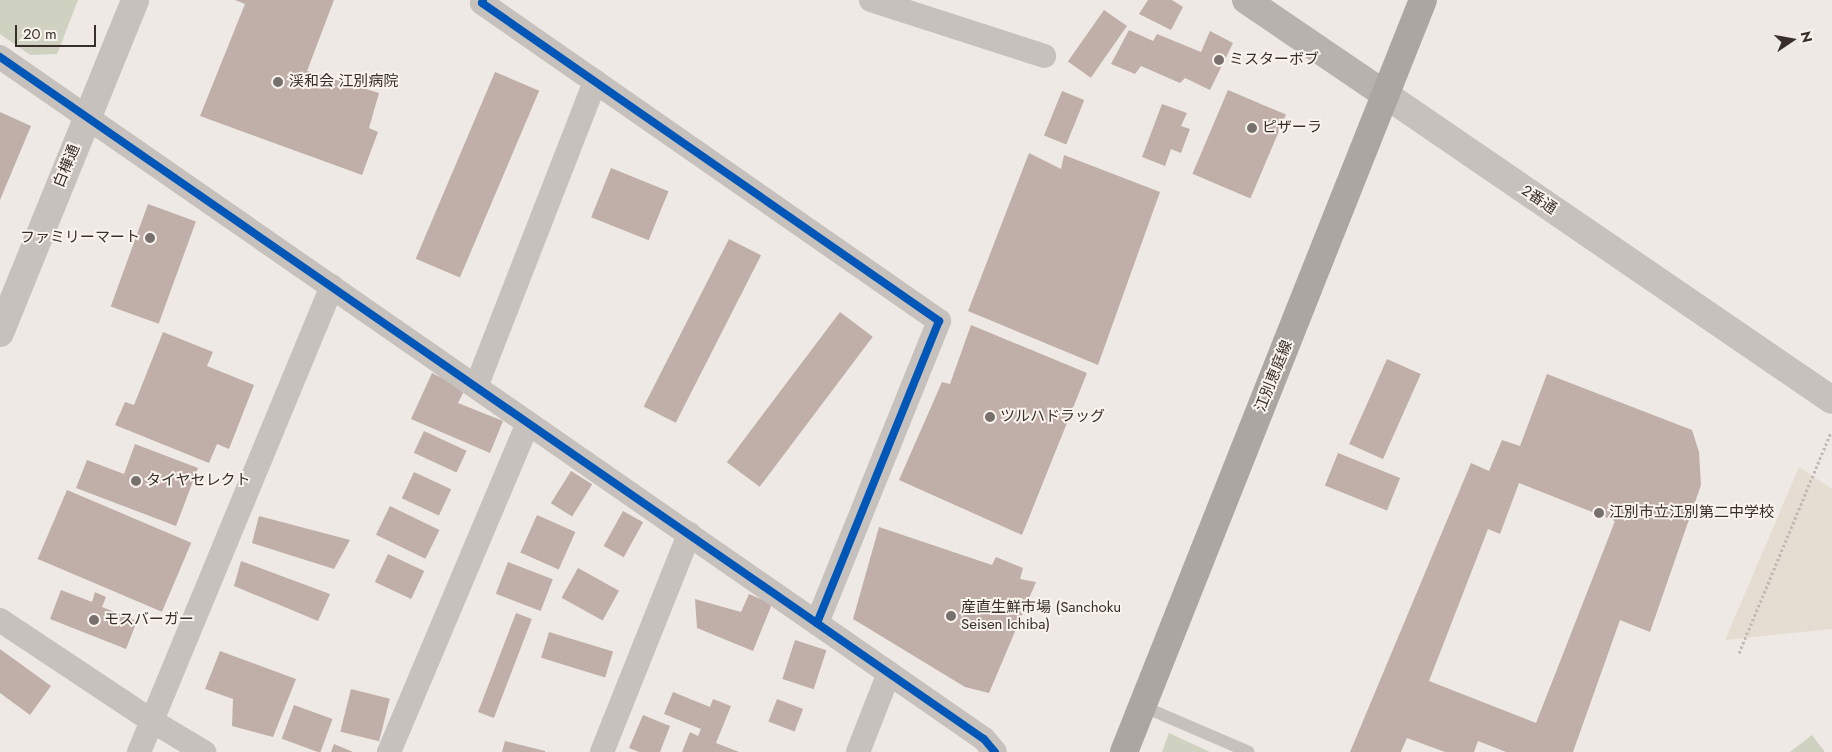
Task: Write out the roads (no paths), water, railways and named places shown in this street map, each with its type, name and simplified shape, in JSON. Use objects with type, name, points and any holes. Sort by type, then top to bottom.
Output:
[{"type":"main road","name":"2番通","points":[[1246,0],[1386,95]]},
{"type":"main road","name":"江別恵庭線","points":[[1124,752],[1423,0]]},
{"type":"street","name":"白樺通","points":[[0,333],[135,0]]},
{"type":"street","points":[[483,0],[482,3],[939,321],[817,623]]},
{"type":"street","points":[[871,0],[1044,56]]},
{"type":"street","points":[[0,57],[984,739],[995,752]]},
{"type":"street","points":[[476,387],[595,81]]},
{"type":"street","name":"2番通","points":[[1386,95],[1832,400]]},
{"type":"street","points":[[139,752],[332,286]]},
{"type":"street","points":[[389,752],[528,423]]},
{"type":"street","points":[[602,752],[689,534]]},
{"type":"street","points":[[0,620],[152,721],[204,752]]},
{"type":"street","points":[[858,752],[889,673]]},
{"type":"lane","points":[[1142,706],[1249,752]]},
{"type":"place","name":"ミスターボブ","points":[[1219,60]]},
{"type":"place","name":"渓和会 江別病院","points":[[278,82]]},
{"type":"place","name":"ピザーラ","points":[[1252,128]]},
{"type":"place","name":"ファミリーマート","points":[[150,238]]},
{"type":"place","name":"ツルハドラッグ","points":[[990,417]]},
{"type":"place","name":"タイヤセレクト","points":[[136,481]]},
{"type":"place","name":"江別市立江別第二中学校","points":[[1599,513]]},
{"type":"place","name":"産直生鮮市場 (Sanchoku Seisen Ichiba)","points":[[951,616]]},
{"type":"place","name":"モスバーガー","points":[[94,620]]}]
